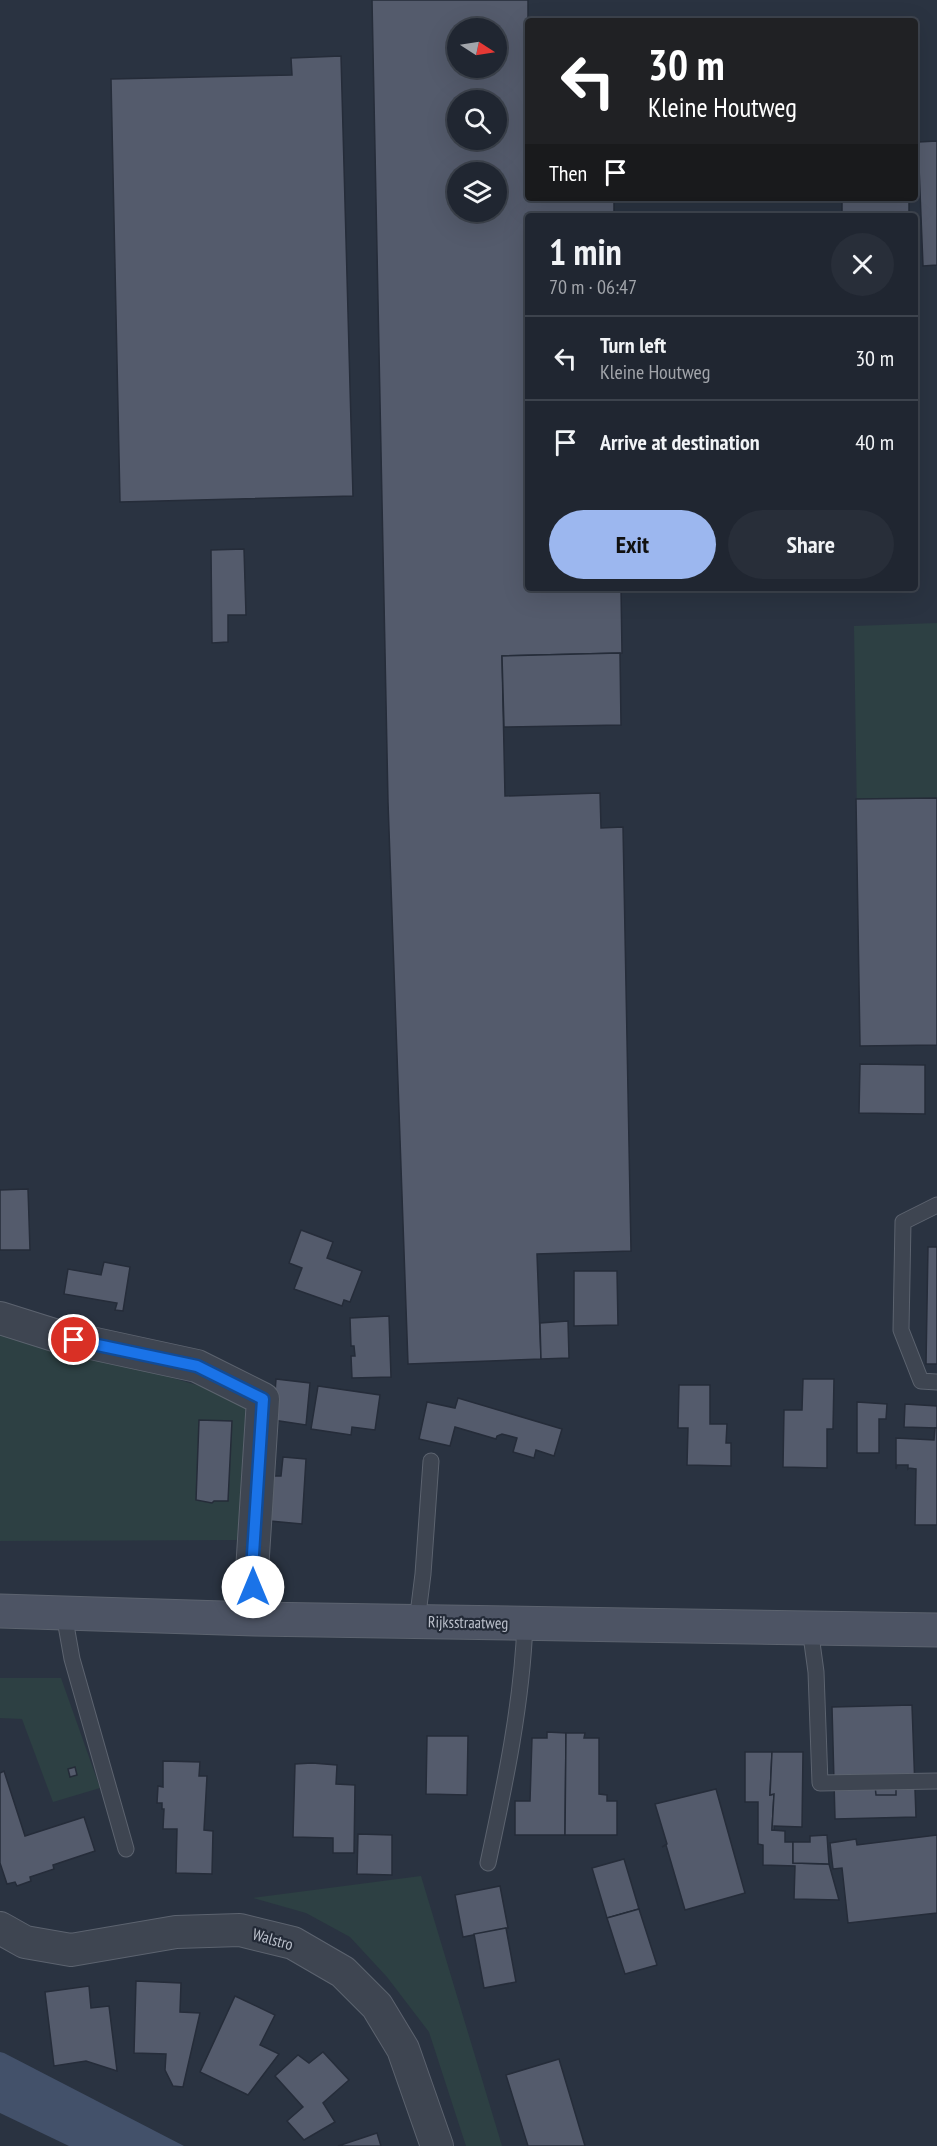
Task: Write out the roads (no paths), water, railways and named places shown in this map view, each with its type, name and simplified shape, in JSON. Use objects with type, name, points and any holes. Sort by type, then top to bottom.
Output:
[{"type":"main road","name":"Rijksstraatweg","points":[[0,1611],[255,1619],[937,1630]]},
{"type":"street","points":[[0,1318],[54,1335],[197,1366],[263,1399],[252,1570],[255,1619]]},
{"type":"street","name":"Walstro","points":[[0,1928],[25,1942],[70,1950],[176,1932],[219,1930],[240,1930],[293,1943],[343,1972],[377,2006],[403,2049],[437,2146]]},
{"type":"lane","points":[[937,1204],[903,1222],[901,1330],[921,1380],[937,1382]]},
{"type":"lane","points":[[417,1622],[423,1574],[431,1461]]},
{"type":"lane","points":[[64,1614],[72,1659],[126,1850]]},
{"type":"lane","points":[[488,1863],[501,1802],[523,1669],[525,1623]]},
{"type":"lane","points":[[810,1628],[816,1672],[820,1783],[937,1781]]},
{"type":"water","points":[[0,2052],[184,2146],[69,2146],[0,2113]]}]
